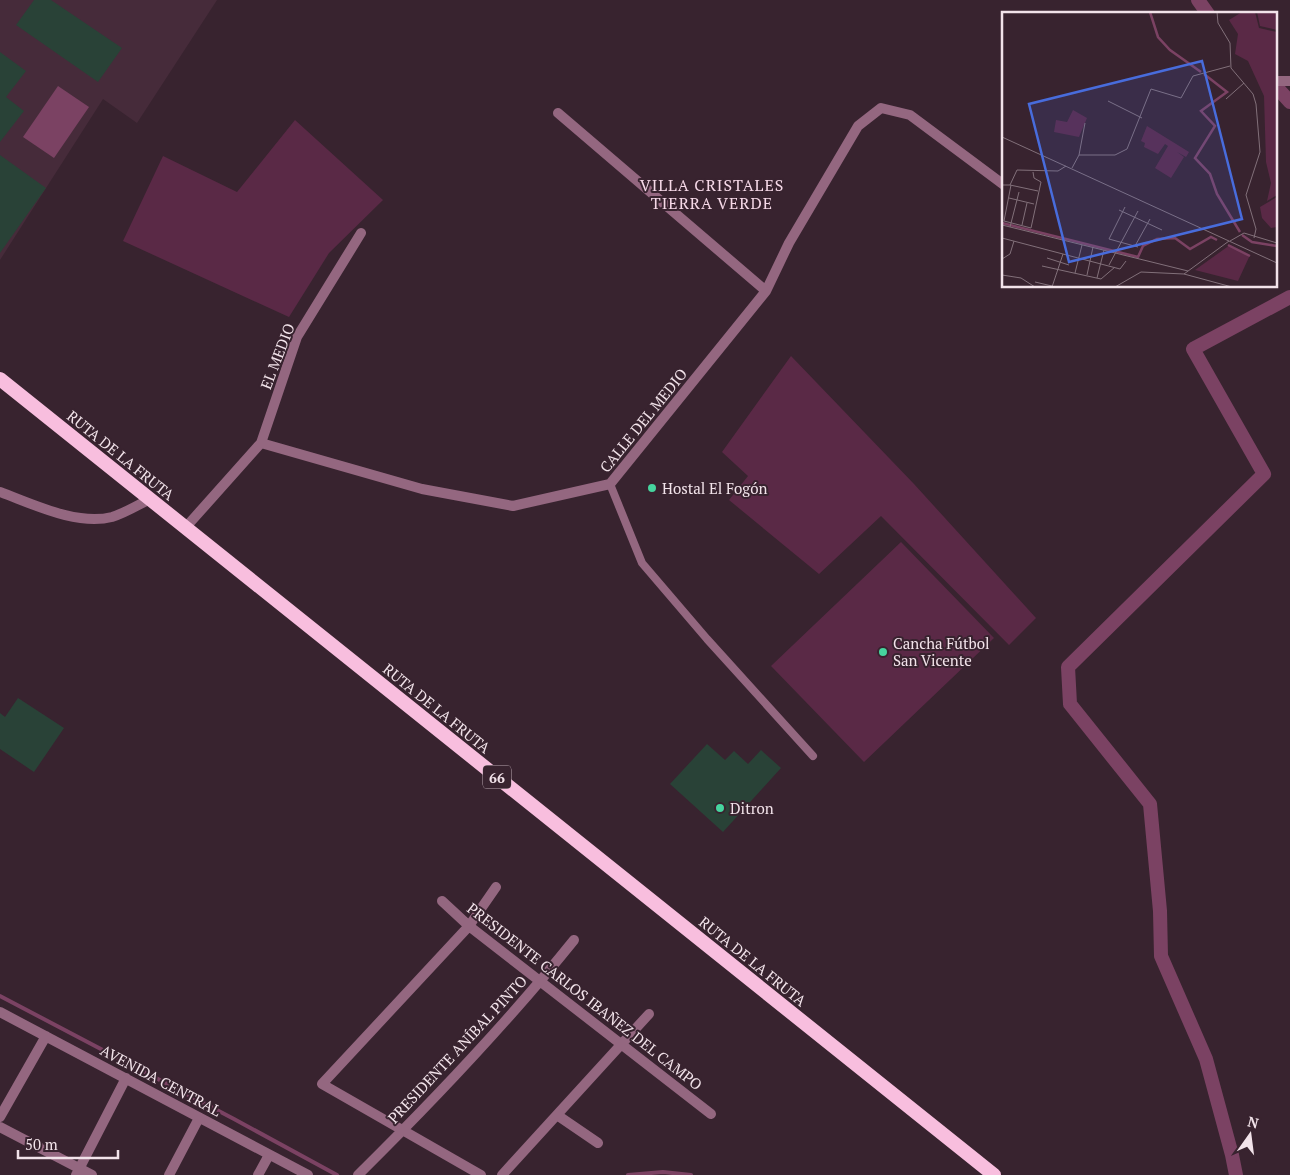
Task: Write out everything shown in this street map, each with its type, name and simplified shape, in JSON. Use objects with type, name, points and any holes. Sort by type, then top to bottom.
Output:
[{"type":"highway","name":"RUTA DE LA FRUTA","points":[[0,379],[994,1175]]},
{"type":"street","name":"CALLE DEL MEDIO","points":[[261,443],[422,489],[513,506],[610,484],[766,291],[789,243],[858,126],[881,108],[910,115],[1002,184]]},
{"type":"street","points":[[558,113],[766,291]]},
{"type":"street","name":"EL MEDIO","points":[[261,443],[297,337],[361,233]]},
{"type":"street","points":[[186,527],[261,443]]},
{"type":"street","points":[[0,492],[72,517],[91,519],[113,516],[150,499]]},
{"type":"street","points":[[481,1175],[322,1084],[469,926],[496,887]]},
{"type":"street","name":"PRESIDENTE CARLOS IBAÑEZ DEL CAMPO","points":[[442,902],[469,926],[540,982],[711,1114]]},
{"type":"street","name":"PRESIDENTE ANÍBAL PINTO","points":[[358,1175],[404,1130],[540,982],[574,940]]},
{"type":"street","name":"AVENIDA CENTRAL","points":[[0,1012],[308,1175]]},
{"type":"street","points":[[502,1175],[649,1014]]},
{"type":"street","points":[[0,1117],[46,1036]]},
{"type":"street","points":[[77,1172],[126,1078]]},
{"type":"street","points":[[557,1115],[598,1143]]},
{"type":"street","points":[[169,1175],[199,1118]]},
{"type":"street","points":[[0,1127],[77,1172],[92,1175]]},
{"type":"street","points":[[258,1175],[269,1155]]},
{"type":"lane","points":[[610,484],[642,563],[813,756]]},
{"type":"shaded area","points":[[0,0],[217,0],[137,123],[103,99],[0,260]]},
{"type":"shaded area","points":[[58,86],[89,107],[54,158],[23,137]]},
{"type":"shaded area","points":[[295,120],[383,200],[329,253],[289,317],[123,241],[163,156],[237,192]]},
{"type":"shaded area","points":[[791,356],[914,484],[1036,618],[1009,645],[881,516],[819,574],[729,500],[748,476],[722,452]]},
{"type":"shaded area","name":"Cancha Fútbol San Vicente","points":[[901,542],[994,638],[864,762],[771,666]]},
{"type":"building","points":[[34,0],[51,0],[122,48],[98,82],[16,25]]},
{"type":"building","points":[[0,52],[26,71],[6,97],[24,111],[0,142]]},
{"type":"building","points":[[0,155],[46,188],[0,253]]},
{"type":"building","points":[[18,698],[64,728],[34,772],[0,749],[0,713],[5,717]]},
{"type":"building","name":"Ditron","points":[[707,744],[725,760],[734,751],[748,764],[761,750],[781,768],[723,832],[670,784]]},
{"type":"waterway","points":[[1198,0],[1207,12]]},
{"type":"waterway","points":[[1280,91],[1290,102]]},
{"type":"waterway","points":[[1236,1175],[1206,1059],[1161,956],[1160,911],[1150,804],[1070,704],[1068,667],[1264,474],[1193,349],[1290,297]]},
{"type":"waterway","points":[[0,996],[337,1175]]},
{"type":"waterway","points":[[628,1175],[663,1172],[691,1175]]},
{"type":"place","name":"Hostal El Fogón","points":[[652,488]]},
{"type":"place","name":"Cancha Fútbol San Vicente","points":[[883,652]]},
{"type":"place","name":"Ditron","points":[[720,808]]},
{"type":"district","name":"VILLA CRISTALES TIERRA VERDE","points":[[712,194]]}]
